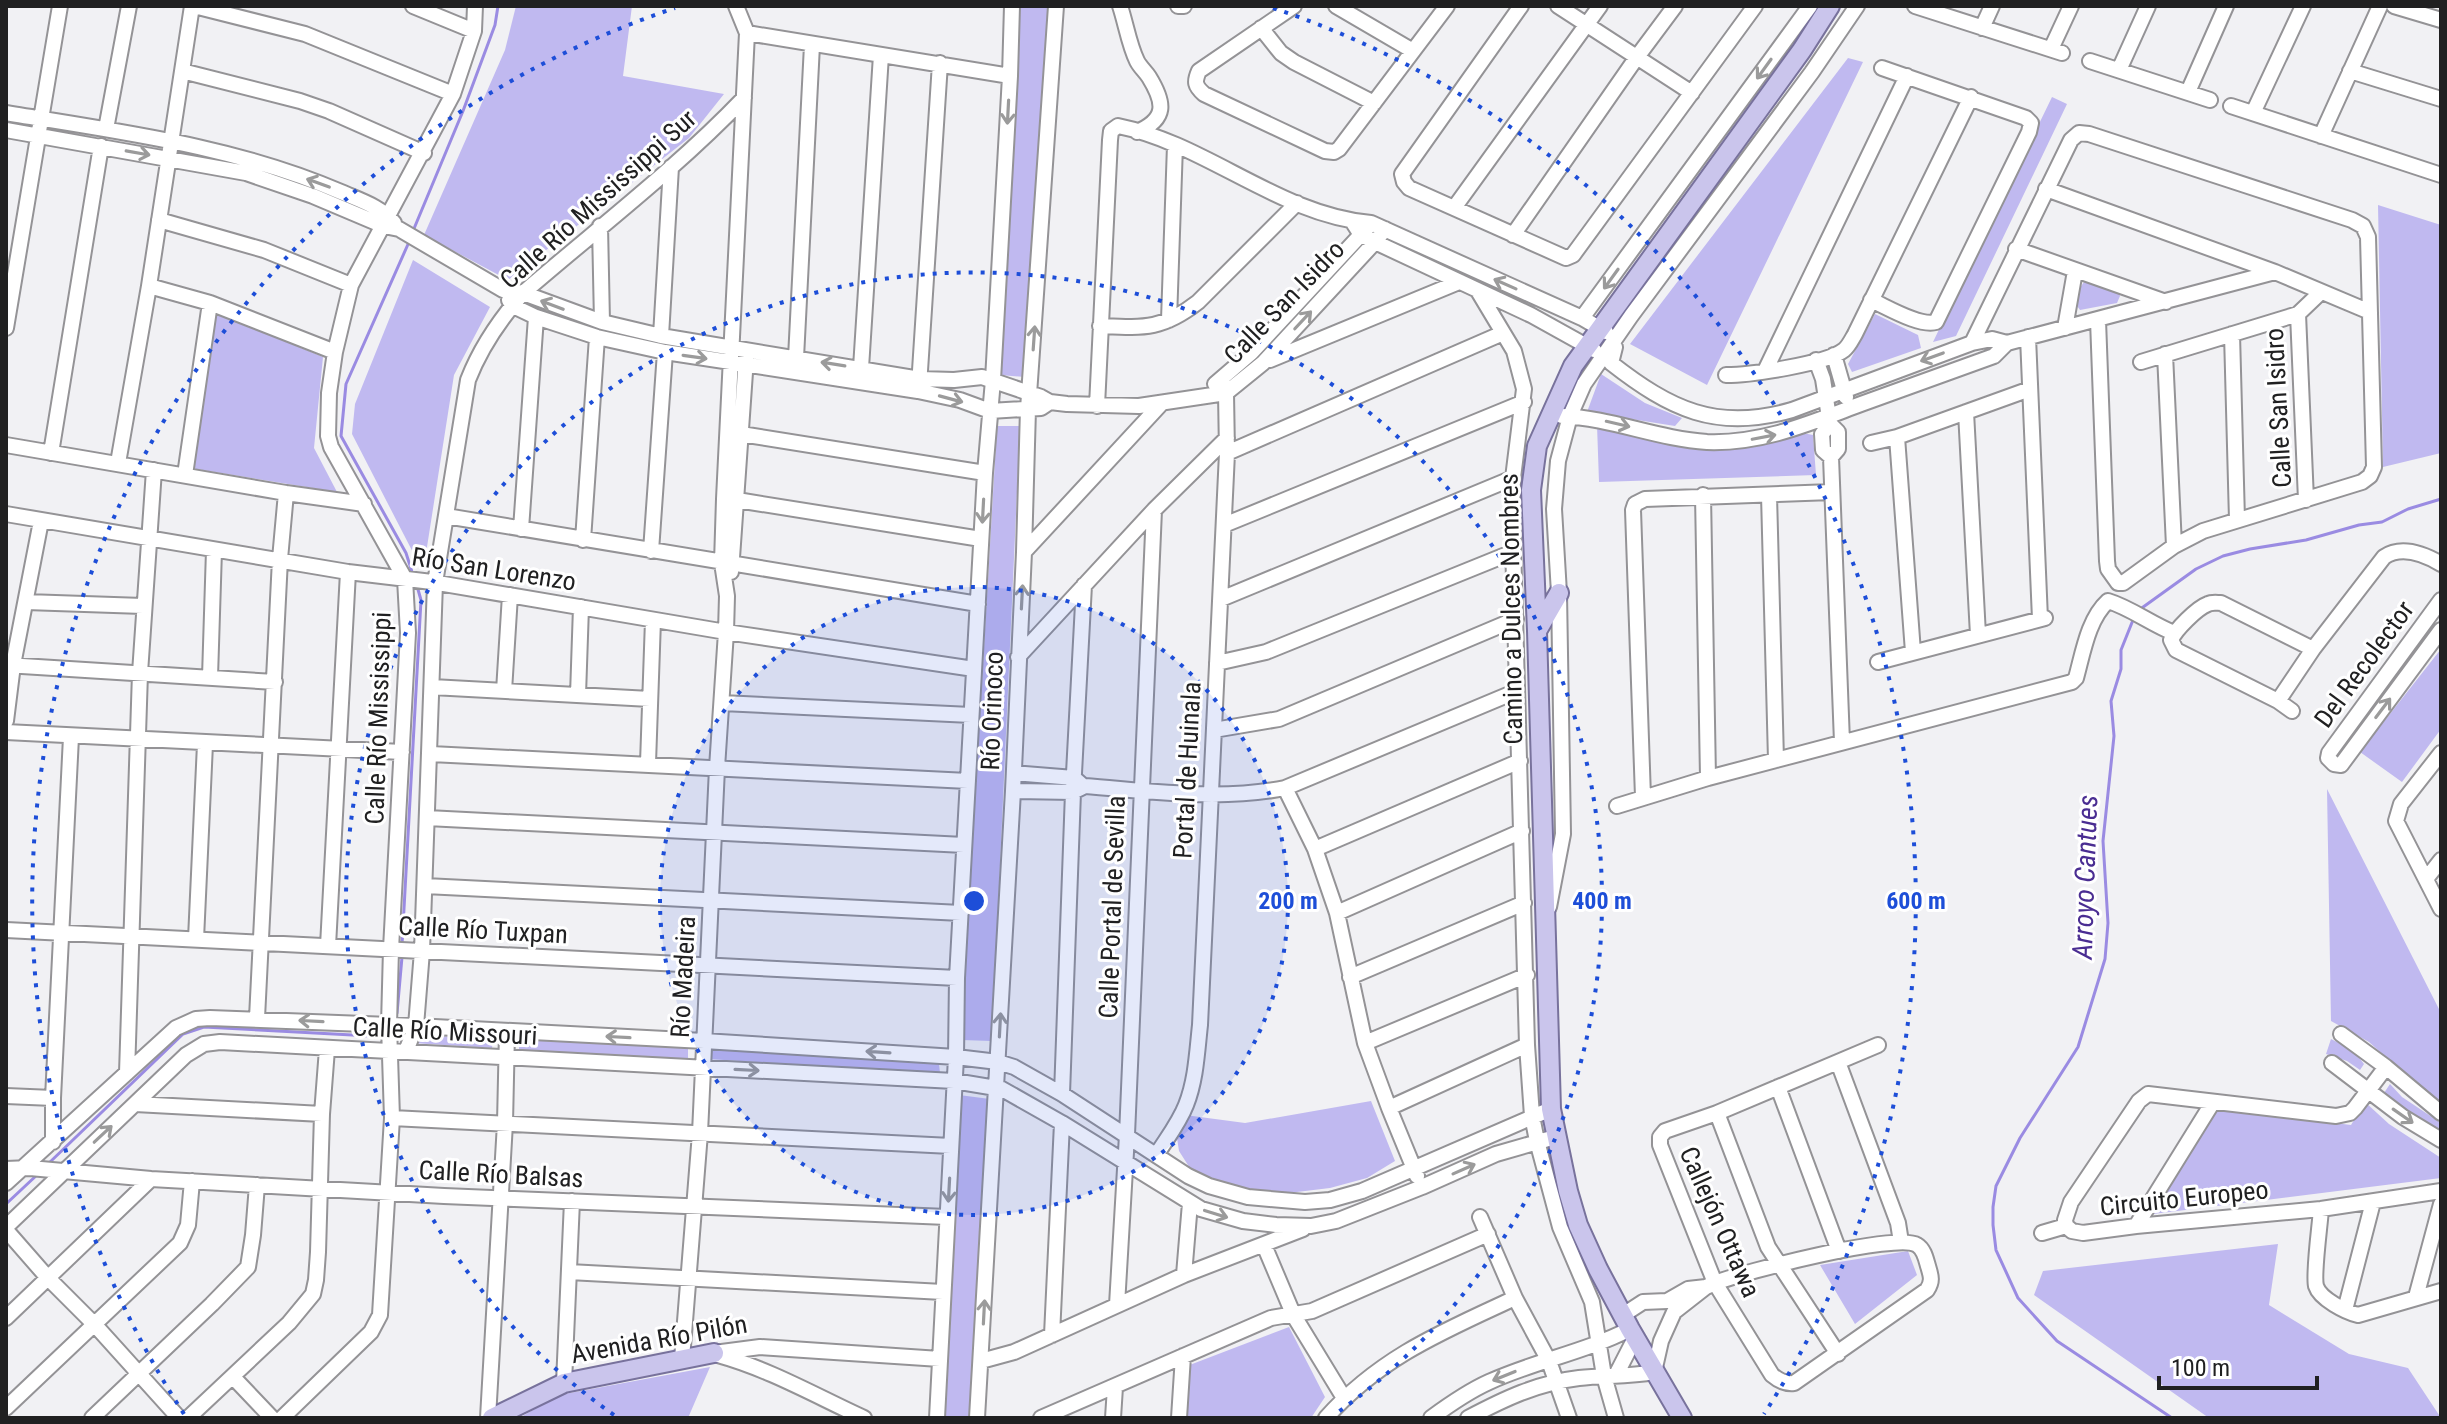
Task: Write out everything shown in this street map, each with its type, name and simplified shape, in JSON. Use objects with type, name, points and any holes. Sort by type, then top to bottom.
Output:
[{"type":"main road","name":"Camino a Dulces Nombres","points":[[1682,1418],[1598,1269],[1546,1139],[1551,1109],[1531,490],[1537,446],[1573,366],[1596,351],[1609,334],[1830,6]]},
{"type":"main road","points":[[1537,631],[1559,593]]},
{"type":"main road","name":"Avenida Río Pilón","points":[[490,1418],[564,1383],[714,1353]]},
{"type":"street","points":[[6,328],[60,6]]},
{"type":"street","points":[[106,129],[129,6]]},
{"type":"street","points":[[118,463],[193,6],[305,34],[453,94]]},
{"type":"street","points":[[413,6],[474,31]]},
{"type":"street","name":"Calle Río Mississippi","points":[[282,1418],[377,1323],[382,1305],[392,1118],[389,1025],[396,949],[409,579],[335,457],[328,436],[329,393],[351,285],[394,226],[453,94],[474,31],[475,6]]},
{"type":"street","name":"Río Madeira","points":[[682,1359],[700,1133],[738,356],[747,33],[736,6]]},
{"type":"street","name":"Río Orinoco","points":[[977,1418],[1014,773],[1028,409],[1056,6]]},
{"type":"street","points":[[1120,6],[1137,61],[1161,104],[1161,113],[1156,122],[1137,132]]},
{"type":"street","points":[[1178,6],[1184,6]]},
{"type":"street","points":[[1294,6],[1199,71],[1195,79],[1197,88],[1325,151],[1334,152],[1447,6]]},
{"type":"street","points":[[1336,6],[1413,51]]},
{"type":"street","points":[[1521,6],[1402,174],[1409,188],[1566,258],[1573,255],[1755,6]]},
{"type":"street","points":[[1558,6],[1692,93]]},
{"type":"street","points":[[1454,208],[1600,6]]},
{"type":"street","points":[[1513,235],[1675,6]]},
{"type":"street","points":[[1582,318],[1810,6]]},
{"type":"street","points":[[1857,6],[1812,72],[1609,334],[1611,363],[1649,391],[1697,413],[1749,419],[1768,417],[1827,398],[1972,343],[1992,339],[2007,343]]},
{"type":"street","points":[[1915,6],[2056,51],[2071,6]]},
{"type":"street","points":[[1982,28],[1992,6]]},
{"type":"street","points":[[2119,70],[2148,6]]},
{"type":"street","points":[[2188,92],[2226,6]]},
{"type":"street","points":[[2253,113],[2303,6]]},
{"type":"street","points":[[2321,136],[2380,6]]},
{"type":"street","points":[[2394,6],[2441,20]]},
{"type":"street","name":"Río Orinoco","points":[[937,1418],[971,715],[1010,76],[1007,7]]},
{"type":"street","points":[[1261,28],[1281,53],[1294,62],[1374,103]]},
{"type":"street","points":[[747,33],[1010,76]]},
{"type":"street","points":[[796,358],[812,45]]},
{"type":"street","points":[[861,368],[881,55]]},
{"type":"street","points":[[2090,61],[2210,100]]},
{"type":"street","points":[[919,385],[940,63]]},
{"type":"street","points":[[1871,300],[1923,323],[1932,324],[1939,318],[2031,123],[2026,118],[1971,97],[1882,68]]},
{"type":"street","points":[[182,71],[300,101],[424,153]]},
{"type":"street","points":[[2350,71],[2441,99]]},
{"type":"street","points":[[1765,371],[1907,76]]},
{"type":"street","points":[[1726,375],[1765,371],[1816,360],[1838,353],[1850,343],[1971,97]]},
{"type":"street","name":"Calle Río Mississippi Sur","points":[[406,1051],[416,1026],[425,886],[434,582],[468,380],[475,362],[523,293],[671,167],[744,98]]},
{"type":"street","points":[[2231,106],[2441,175]]},
{"type":"street","points":[[6,113],[171,140],[278,168],[344,193],[503,290],[523,293],[600,330],[665,352],[796,358],[861,368],[990,411],[1041,408],[1050,402]]},
{"type":"street","points":[[1097,406],[1111,131],[1118,126],[1175,145],[1297,203],[1352,221],[1459,282],[1531,315],[1596,351],[1570,416],[1555,485],[1563,834],[1545,925]]},
{"type":"street","points":[[6,130],[224,168],[271,180],[394,226]]},
{"type":"street","points":[[1972,343],[2046,189],[2071,140],[2079,133],[2352,220],[2363,226],[2368,237],[2374,467],[2370,476],[2362,482],[2203,531],[2174,546],[2123,583],[2118,583],[2108,569],[2107,561],[2098,320]]},
{"type":"street","points":[[1169,320],[1175,145]]},
{"type":"street","points":[[51,453],[101,146]]},
{"type":"street","points":[[661,336],[671,167]]},
{"type":"street","points":[[2046,189],[2275,272],[2370,312]]},
{"type":"street","points":[[1100,326],[1155,326],[1198,302],[1297,203]]},
{"type":"street","points":[[159,220],[264,250],[351,285]]},
{"type":"street","points":[[583,540],[600,330],[600,226]]},
{"type":"street","points":[[1373,232],[1582,318],[1609,334]]},
{"type":"street","name":"Calle San Isidro","points":[[1224,386],[1263,363],[1373,232]]},
{"type":"street","name":"Calle San Isidro","points":[[1224,386],[1251,353],[1373,232]]},
{"type":"street","points":[[2016,249],[2166,302]]},
{"type":"street","points":[[2065,328],[2075,271]]},
{"type":"street","points":[[1549,415],[1599,420],[1686,440],[1754,439],[1830,421],[1849,409],[1994,356],[2007,343],[2275,272]]},
{"type":"street","points":[[1263,363],[1459,282]]},
{"type":"street","points":[[149,286],[210,303],[335,352]]},
{"type":"street","points":[[503,290],[513,306],[536,317],[600,330],[661,336],[738,356],[919,385],[982,377],[1050,402],[1097,406],[1161,404],[1224,386]]},
{"type":"street","name":"Camino a Dulces Nombres","points":[[1478,291],[1514,351],[1522,374],[1524,402],[1513,478],[1513,552],[1527,1045],[1532,1116],[1546,1139],[1560,1227],[1592,1302],[1599,1343],[1610,1375],[1616,1418]]},
{"type":"street","points":[[2141,362],[2298,314],[2320,293]]},
{"type":"street","points":[[185,475],[210,303]]},
{"type":"street","name":"Calle San Isidro","points":[[2298,314],[2306,500]]},
{"type":"street","points":[[521,529],[536,317]]},
{"type":"street","points":[[1018,657],[1154,510],[1227,446],[1503,333]]},
{"type":"street","points":[[2232,334],[2237,520]]},
{"type":"street","points":[[1878,662],[2043,618],[2028,337]]},
{"type":"street","points":[[651,551],[665,352]]},
{"type":"street","points":[[1838,353],[1849,409]]},
{"type":"street","points":[[2165,354],[2174,546]]},
{"type":"street","name":"Río Madeira","points":[[727,564],[737,500],[732,462],[741,434],[738,356]]},
{"type":"street","points":[[1816,360],[1823,379],[1830,421],[1822,434],[1823,450],[1831,457],[1842,742]]},
{"type":"street","name":"Portal de Huinala","points":[[1157,1154],[1187,1104],[1195,1071],[1200,1025],[1227,446],[1224,386]]},
{"type":"street","points":[[1871,443],[1897,437],[2030,389]]},
{"type":"street","points":[[1224,525],[1524,402]]},
{"type":"street","points":[[1024,552],[1161,404]]},
{"type":"street","points":[[1966,412],[1978,635]]},
{"type":"street","points":[[741,434],[985,473]]},
{"type":"street","points":[[1897,437],[1913,652]]},
{"type":"street","points":[[6,445],[364,504]]},
{"type":"street","points":[[127,1073],[143,606],[154,470]]},
{"type":"street","points":[[1221,599],[1513,478]]},
{"type":"street","points":[[1643,797],[1633,510],[1639,500],[1832,492]]},
{"type":"street","points":[[257,1018],[286,493]]},
{"type":"street","points":[[1703,495],[1708,778]]},
{"type":"street","points":[[1769,495],[1776,760]]},
{"type":"street","points":[[737,500],[981,539]]},
{"type":"street","name":"Calle Portal de Sevilla","points":[[1117,1305],[1154,510]]},
{"type":"street","name":"Río San Lorenzo","points":[[6,514],[348,572],[434,582],[726,632],[974,669]]},
{"type":"street","points":[[446,516],[978,604]]},
{"type":"street","points":[[6,721],[9,665],[26,602],[41,521]]},
{"type":"street","points":[[210,677],[214,550]]},
{"type":"street","points":[[2278,701],[2313,649],[2384,557],[2391,552],[2409,551],[2441,564]]},
{"type":"street","points":[[1217,663],[1266,652],[1513,552]]},
{"type":"street","points":[[328,946],[348,572]]},
{"type":"street","points":[[1062,1094],[1084,585]]},
{"type":"street","points":[[504,691],[510,595]]},
{"type":"street","name":"Del Recolector","points":[[2441,600],[2329,753],[2331,761],[2341,765],[2441,630]]},
{"type":"street","points":[[1617,806],[1708,778],[2072,682],[2098,612],[2108,601],[2174,633]]},
{"type":"street","points":[[26,602],[143,606]]},
{"type":"street","points":[[2292,711],[2176,650],[2171,640],[2174,633],[2203,607],[2221,603],[2313,649]]},
{"type":"street","points":[[578,695],[581,607]]},
{"type":"street","points":[[1214,730],[1269,722],[1294,713],[1516,619]]},
{"type":"street","points":[[648,763],[653,620]]},
{"type":"street","points":[[9,665],[275,682]]},
{"type":"street","points":[[432,687],[650,699]]},
{"type":"street","points":[[1014,773],[1077,785],[1210,795],[1238,795],[1285,788],[1517,691]]},
{"type":"street","points":[[722,703],[971,715]]},
{"type":"street","points":[[6,732],[402,752]]},
{"type":"street","points":[[53,1142],[71,737]]},
{"type":"street","points":[[196,939],[205,744]]},
{"type":"street","points":[[2441,753],[2401,804],[2397,815],[2398,827],[2441,909]]},
{"type":"street","points":[[431,754],[968,781]]},
{"type":"street","points":[[1315,849],[1520,761]]},
{"type":"street","points":[[1013,791],[1077,785]]},
{"type":"street","points":[[1285,788],[1315,849],[1337,913],[1365,1043],[1422,1187]]},
{"type":"street","points":[[427,818],[964,845]]},
{"type":"street","points":[[1337,913],[1522,831]]},
{"type":"street","points":[[2426,879],[2441,860]]},
{"type":"street","points":[[425,886],[961,913]]},
{"type":"street","points":[[1350,977],[1524,903]]},
{"type":"street","name":"Calle Río Tuxpan","points":[[6,930],[957,978]]},
{"type":"street","points":[[1365,1043],[1527,975]]},
{"type":"street","name":"Calle Río Missouri","points":[[6,1183],[19,1168],[53,1142],[183,1024],[210,1018],[704,1041],[998,1062],[1014,1067],[1062,1094],[1188,1176],[1231,1194],[1268,1200],[1330,1200],[1362,1191],[1551,1109]]},
{"type":"street","points":[[490,1418],[507,1032]]},
{"type":"street","points":[[2341,1034],[2441,1113]]},
{"type":"street","name":"Calle Río Missouri","points":[[6,1228],[58,1171],[186,1055],[204,1044],[220,1042],[702,1067],[954,1081],[996,1087]]},
{"type":"street","points":[[1389,1108],[1527,1045]]},
{"type":"street","name":"Callejón Ottawa","points":[[1878,1045],[1717,1113],[1665,1131],[1659,1141],[1711,1285],[1777,1380],[1794,1383],[1923,1294],[1931,1281],[1922,1249],[1913,1243],[1901,1242]]},
{"type":"street","points":[[188,1418],[234,1378],[313,1294],[327,1049]]},
{"type":"street","points":[[1468,1418],[1519,1392],[1557,1381],[1654,1372],[1671,1306],[1688,1289],[1781,1263],[1901,1242],[1898,1223],[1838,1062]]},
{"type":"street","points":[[2332,1063],[2403,1117],[2441,1140]]},
{"type":"street","name":"Circuito Europeo","points":[[2386,1067],[2350,1113],[2336,1116],[2153,1094],[2144,1096],[2071,1202],[2066,1213],[2066,1226],[2083,1233],[2321,1209],[2441,1191]]},
{"type":"street","points":[[996,1087],[1062,1123],[1201,1209],[1243,1221],[1311,1226]]},
{"type":"street","points":[[1778,1087],[1839,1251]]},
{"type":"street","points":[[6,1096],[53,1098]]},
{"type":"street","points":[[2136,1226],[2213,1102]]},
{"type":"street","points":[[135,1104],[322,1114]]},
{"type":"street","points":[[1717,1113],[1768,1247],[1838,1354]]},
{"type":"street","points":[[392,1118],[951,1146]]},
{"type":"street","points":[[1052,1335],[1062,1123]]},
{"type":"street","points":[[981,1361],[1014,1352],[1184,1275],[1311,1226],[1336,1221],[1496,1154],[1546,1139]]},
{"type":"street","name":"Calle Río Balsas","points":[[19,1168],[321,1189],[947,1217]]},
{"type":"street","points":[[6,1318],[151,1179]]},
{"type":"street","points":[[6,1408],[180,1243],[188,1225],[192,1181]]},
{"type":"street","points":[[92,1418],[248,1267],[257,1185]]},
{"type":"street","points":[[1330,1200],[1336,1221]]},
{"type":"street","points":[[564,1383],[572,1201]]},
{"type":"street","points":[[2345,1310],[2373,1202]]},
{"type":"street","points":[[1184,1275],[1190,1203]]},
{"type":"street","points":[[2416,1297],[2441,1204]]},
{"type":"street","points":[[2321,1209],[2316,1283],[2323,1295],[2345,1310],[2362,1314],[2441,1291]]},
{"type":"street","points":[[1480,1217],[1515,1298],[1549,1361],[1569,1418]]},
{"type":"street","points":[[2042,1233],[2066,1226]]},
{"type":"street","points":[[6,1228],[48,1278],[179,1418]]},
{"type":"street","points":[[1044,1417],[1271,1318],[1312,1311],[1488,1234]]},
{"type":"street","points":[[1264,1245],[1294,1316],[1344,1398]]},
{"type":"street","points":[[569,1272],[943,1292]]},
{"type":"street","points":[[1326,1418],[1344,1398],[1385,1364],[1425,1340],[1515,1298]]},
{"type":"street","points":[[1610,1375],[1643,1302],[1671,1306]]},
{"type":"street","points":[[1431,1418],[1488,1382],[1599,1343],[1629,1328]]},
{"type":"street","name":"Avenida Río Pilón","points":[[714,1353],[760,1347],[940,1359]]},
{"type":"street","points":[[714,1353],[737,1360],[864,1418]]},
{"type":"street","points":[[1179,1418],[1183,1356]]},
{"type":"street","points":[[234,1378],[272,1418]]},
{"type":"street","points":[[1113,1418],[1115,1387]]},
{"type":"street","points":[[1500,1401],[1504,1418]]},
{"type":"shaded area","points":[[516,6],[632,6],[623,76],[724,94],[689,138],[508,280],[424,235],[505,50]]},
{"type":"shaded area","points":[[1020,6],[1048,6],[1025,377],[1000,375]]},
{"type":"shaded area","points":[[1848,58],[1863,62],[1707,385],[1630,344]]},
{"type":"shaded area","points":[[2052,97],[2067,104],[1956,336],[1933,342]]},
{"type":"shaded area","points":[[2378,205],[2441,225],[2441,453],[2383,467]]},
{"type":"shaded area","points":[[413,260],[490,307],[454,375],[424,566],[421,568],[352,434],[355,404]]},
{"type":"shaded area","points":[[2084,282],[2118,290],[2120,296],[2117,303],[2080,310],[2075,303],[2077,292]]},
{"type":"shaded area","points":[[214,312],[323,357],[314,448],[337,492],[190,468]]},
{"type":"shaded area","points":[[1875,314],[1918,335],[1921,348],[1852,372],[1848,364]]},
{"type":"shaded area","points":[[1601,374],[1645,403],[1682,418],[1675,426],[1587,412]]},
{"type":"shaded area","points":[[1597,425],[1728,447],[1755,446],[1796,434],[1813,435],[1816,475],[1599,482]]},
{"type":"shaded area","points":[[997,426],[1020,426],[992,1041],[961,1040]]},
{"type":"shaded area","points":[[2441,649],[2441,729],[2402,782],[2360,752]]},
{"type":"shaded area","points":[[2327,789],[2441,1013],[2441,1102],[2424,1091],[2369,1042],[2331,1021]]},
{"type":"shaded area","points":[[419,1035],[493,1039],[492,1048],[413,1043]]},
{"type":"shaded area","points":[[519,1037],[688,1047],[688,1059],[519,1052]]},
{"type":"shaded area","points":[[2331,1039],[2353,1050],[2364,1064],[2360,1070],[2347,1061],[2326,1054]]},
{"type":"shaded area","points":[[708,1049],[939,1064],[940,1073],[708,1059]]},
{"type":"shaded area","points":[[2390,1084],[2402,1097],[2441,1123],[2441,1137],[2384,1093]]},
{"type":"shaded area","points":[[959,1095],[990,1099],[970,1418],[943,1418]]},
{"type":"shaded area","points":[[1371,1101],[1395,1161],[1367,1178],[1330,1188],[1264,1196],[1206,1182],[1193,1173],[1179,1151],[1177,1138],[1185,1115],[1245,1123]]},
{"type":"shaded area","points":[[2365,1102],[2389,1124],[2441,1158],[2441,1178],[2145,1215],[2213,1108],[2351,1125]]},
{"type":"shaded area","points":[[2278,1244],[2269,1305],[2349,1354],[2408,1368],[2441,1418],[2209,1418],[2034,1295],[2043,1271]]},
{"type":"shaded area","points":[[1908,1251],[1917,1275],[1855,1324],[1820,1265]]},
{"type":"shaded area","points":[[1289,1327],[1325,1397],[1311,1418],[1183,1418],[1187,1366]]},
{"type":"shaded area","points":[[710,1367],[688,1418],[519,1418],[559,1395]]},
{"type":"waterway","points":[[413,231],[463,111],[495,25],[498,6]]},
{"type":"waterway","points":[[409,242],[346,384],[341,436],[406,553],[413,575]]},
{"type":"waterway","name":"Arroyo Cantues","points":[[2139,610],[2196,569],[2223,556],[2382,522],[2408,509],[2441,499]]},
{"type":"waterway","points":[[402,945],[421,600],[417,586]]},
{"type":"waterway","name":"Arroyo Cantues","points":[[2133,620],[2121,650],[2121,669],[2111,701],[2114,736],[2103,841],[2108,923],[2105,959],[2078,1047],[2020,1138],[1996,1186],[1993,1225],[1996,1250],[2018,1298],[2057,1341],[2172,1418]]},
{"type":"waterway","points":[[397,1013],[402,957]]},
{"type":"waterway","points":[[49,1163],[183,1034],[204,1027],[371,1036]]},
{"type":"waterway","points":[[6,1204],[38,1174]]}]
